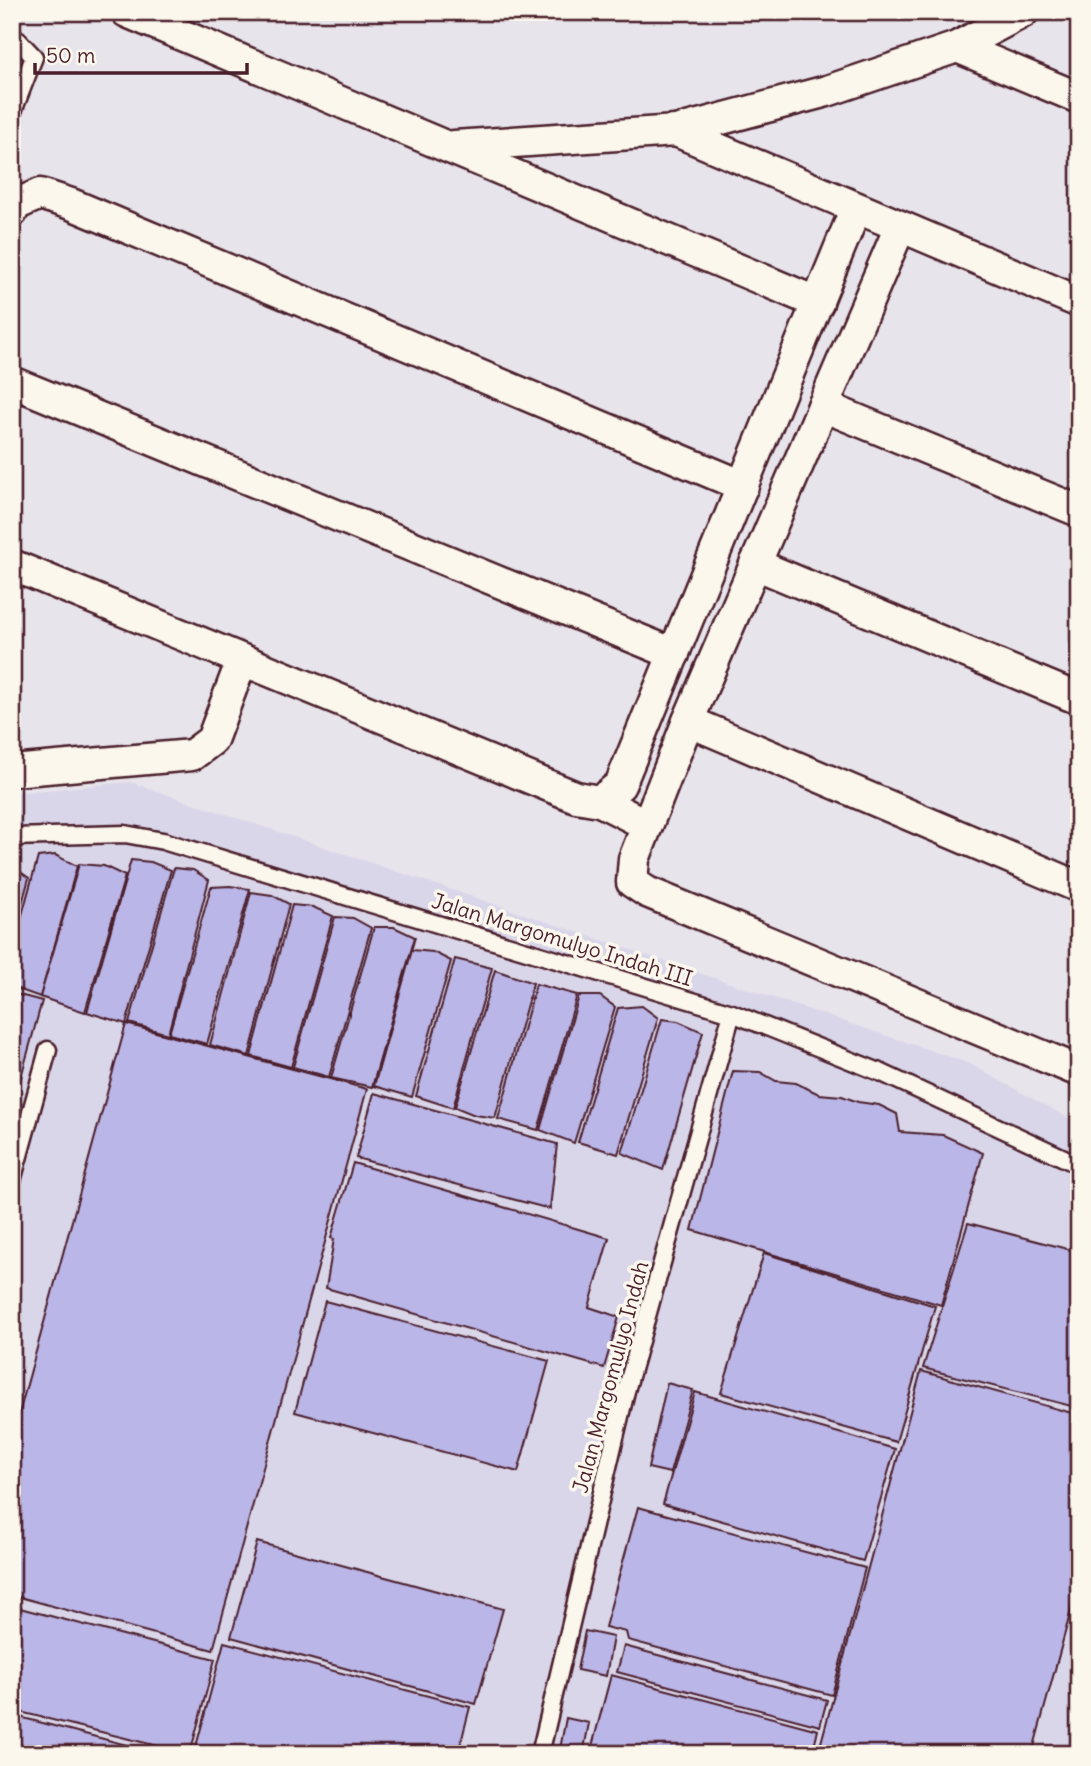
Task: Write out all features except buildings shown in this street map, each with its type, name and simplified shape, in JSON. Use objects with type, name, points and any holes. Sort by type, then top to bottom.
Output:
[{"type":"street","points":[[127,12],[818,303]]},
{"type":"street","points":[[447,147],[676,131],[827,91],[957,47],[1023,12]]},
{"type":"street","points":[[957,47],[1079,98]]},
{"type":"street","points":[[676,131],[1079,302]]},
{"type":"street","points":[[12,212],[15,205],[40,194],[71,204],[743,486]]},
{"type":"street","points":[[600,801],[620,785],[856,208]]},
{"type":"street","points":[[900,227],[688,721],[634,859],[632,882],[647,892],[1079,1071]]},
{"type":"street","points":[[12,382],[674,653]]},
{"type":"street","points":[[823,406],[1079,511]]},
{"type":"street","points":[[12,565],[576,797],[600,801],[647,825]]},
{"type":"street","points":[[755,565],[1079,699]]},
{"type":"street","points":[[12,771],[192,755],[212,740],[242,660]]},
{"type":"street","points":[[688,721],[1079,887]]},
{"type":"street","points":[[12,752],[50,767]]},
{"type":"lane","points":[[12,40],[18,40],[34,57],[12,114]]},
{"type":"lane","name":"Jalan Margomulyo Indah III","points":[[12,837],[125,834],[163,841],[732,1013],[882,1073],[1079,1165]]},
{"type":"lane","name":"Jalan Margomulyo Indah","points":[[540,1754],[626,1391],[732,1013]]},
{"type":"lane","points":[[12,1181],[48,1050]]},
{"type":"shaded area","points":[[130,782],[968,1063],[1079,1124],[1079,1754],[12,1754],[12,793]]}]
